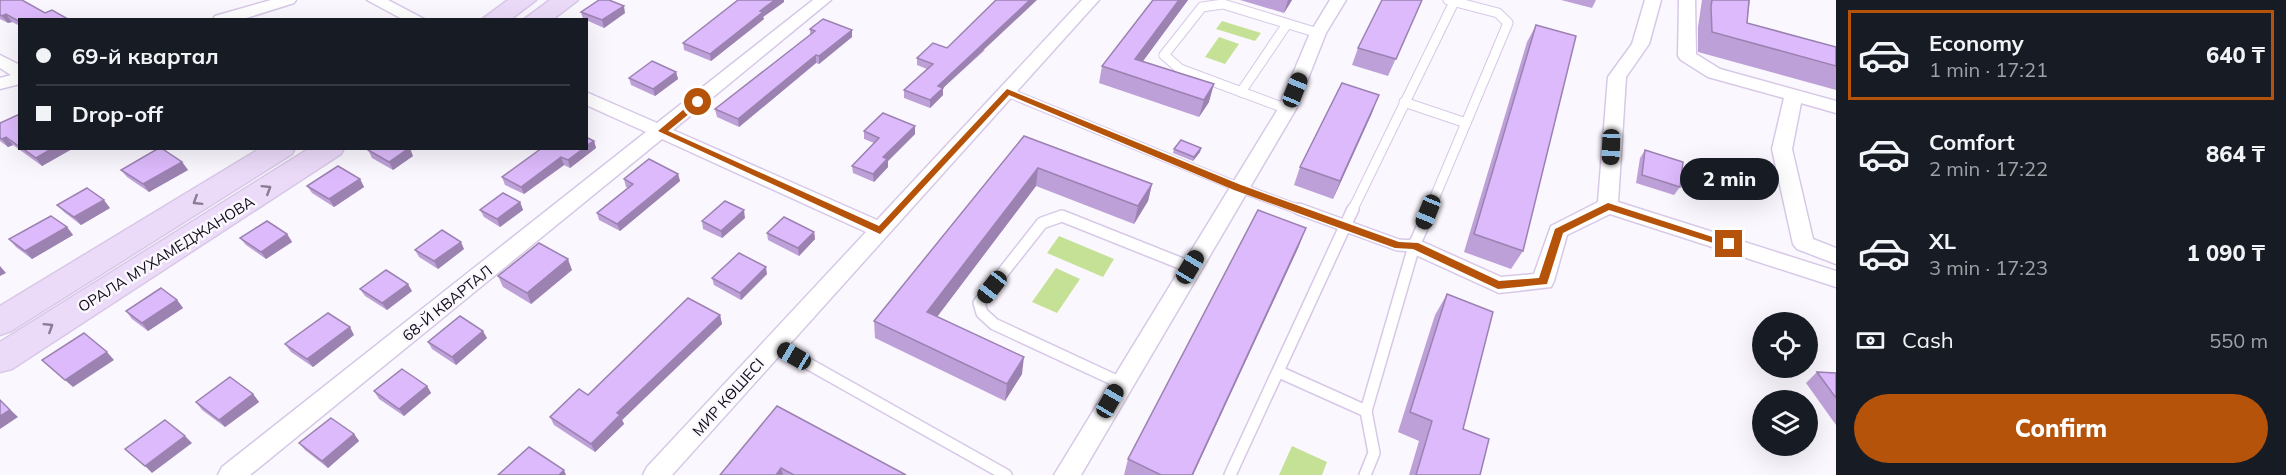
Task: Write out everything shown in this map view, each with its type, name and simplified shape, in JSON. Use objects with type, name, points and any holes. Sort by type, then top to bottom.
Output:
[{"type":"street","points":[[228,18],[288,0]]},
{"type":"street","points":[[375,0],[414,18]]},
{"type":"street","points":[[495,18],[524,0]]},
{"type":"street","points":[[538,18],[566,0]]},
{"type":"street","name":"68-Й КВАРТАЛ","points":[[231,475],[823,0]]},
{"type":"street","name":"МИР КӨШЕСІ","points":[[656,475],[1091,0]]},
{"type":"street","points":[[1067,475],[1238,187],[1287,109],[1318,33],[1338,0]]},
{"type":"street","points":[[1608,206],[1617,77],[1640,44],[1653,0]]},
{"type":"street","points":[[1687,0],[1687,56],[1714,73],[1836,107]]},
{"type":"street","points":[[0,60],[18,72]]},
{"type":"street","points":[[0,84],[18,79]]},
{"type":"street","points":[[1794,95],[1782,149],[1793,204],[1804,243],[1836,256]]},
{"type":"street","points":[[588,99],[880,230]]},
{"type":"street","name":"ОРАЛА МУХАМЕДЖАНОВА","points":[[0,322],[279,150]]},
{"type":"street","name":"ОРАЛА МУХАМЕДЖАНОВА","points":[[0,359],[328,150]]},
{"type":"street","points":[[1414,246],[1498,285],[1543,281],[1558,231],[1608,206],[1836,279]]},
{"type":"lane","points":[[1230,475],[1451,1],[1498,13],[1508,23],[1414,246],[1365,411],[1374,453],[1365,475]]},
{"type":"lane","points":[[1287,109],[1180,69],[1164,55],[1202,7],[1210,4],[1223,4],[1318,33]]},
{"type":"lane","points":[[1241,92],[1287,24]]},
{"type":"lane","points":[[1007,92],[1238,187],[1398,245],[1414,246]]},
{"type":"lane","points":[[1404,102],[1466,123]]},
{"type":"lane","points":[[1121,382],[994,324],[982,313],[979,303],[1042,223],[1062,216],[1190,267]]},
{"type":"lane","points":[[775,345],[1006,475]]},
{"type":"lane","points":[[1279,372],[1365,411]]},
{"type":"green space","points":[[1222,21],[1261,33],[1255,41],[1216,29]]},
{"type":"green space","points":[[1219,37],[1239,44],[1225,64],[1205,57]]},
{"type":"green space","points":[[1059,236],[1114,259],[1103,277],[1047,253]]},
{"type":"green space","points":[[1056,268],[1080,279],[1057,313],[1032,302]]},
{"type":"green space","points":[[1292,446],[1327,462],[1322,475],[1279,475]]},
{"type":"building","points":[[0,0],[22,0],[45,13],[52,10],[66,18],[18,18],[18,21],[6,14],[0,15]]},
{"type":"building","points":[[599,0],[609,0],[624,6],[602,20],[581,12]]},
{"type":"building","points":[[738,0],[775,0],[710,54],[683,43]]},
{"type":"building","points":[[996,0],[1030,0],[938,86],[943,88],[930,100],[904,90],[933,64],[917,58],[933,43],[947,48]]},
{"type":"building","points":[[1153,0],[1179,0],[1135,59],[1214,84],[1204,100],[1102,66]]},
{"type":"building","points":[[1382,0],[1422,0],[1396,59],[1358,48]]},
{"type":"building","points":[[1712,0],[1749,0],[1747,23],[1836,47],[1836,66],[1712,32]]},
{"type":"building","points":[[823,19],[852,30],[819,56],[816,55],[738,119],[715,109],[815,31],[810,29]]},
{"type":"building","points":[[1536,25],[1576,36],[1523,251],[1474,234]]},
{"type":"building","points":[[652,61],[676,72],[653,89],[629,78]]},
{"type":"building","points":[[1342,83],[1379,95],[1340,181],[1300,167]]},
{"type":"building","points":[[883,113],[915,126],[883,157],[887,159],[873,174],[852,166],[879,138],[864,131]]},
{"type":"building","points":[[18,115],[18,146],[6,137],[0,138],[0,123]]},
{"type":"building","points":[[1024,136],[1152,184],[1138,206],[1038,168],[927,312],[1024,357],[1007,384],[874,321]]},
{"type":"building","points":[[1181,140],[1201,148],[1194,157],[1174,149]]},
{"type":"building","points":[[25,150],[50,150],[36,158]]},
{"type":"building","points":[[156,150],[164,150],[182,162],[143,184],[121,170]]},
{"type":"building","points":[[368,150],[406,150],[389,162]]},
{"type":"building","points":[[539,150],[581,150],[568,160],[561,157],[521,187],[502,177]]},
{"type":"building","points":[[1645,150],[1683,162],[1680,187],[1642,175]]},
{"type":"building","points":[[649,159],[678,174],[617,224],[597,213],[633,184],[624,179]]},
{"type":"building","points":[[338,166],[360,179],[329,199],[307,186]]},
{"type":"building","points":[[87,188],[104,200],[74,217],[57,205]]},
{"type":"building","points":[[503,193],[520,202],[497,219],[480,210]]},
{"type":"building","points":[[725,201],[744,210],[721,231],[702,221]]},
{"type":"building","points":[[1258,210],[1306,228],[1192,475],[1161,475],[1128,459]]},
{"type":"building","points":[[51,216],[67,227],[25,251],[9,239]]},
{"type":"building","points":[[784,217],[814,232],[798,248],[767,233]]},
{"type":"building","points":[[267,221],[287,234],[261,252],[240,238]]},
{"type":"building","points":[[442,230],[461,242],[434,261],[415,250]]},
{"type":"building","points":[[539,243],[568,259],[527,293],[498,276]]},
{"type":"building","points":[[739,253],[766,267],[740,293],[712,278]]},
{"type":"building","points":[[386,270],[408,284],[382,303],[360,289]]},
{"type":"building","points":[[161,288],[177,300],[142,323],[126,311]]},
{"type":"building","points":[[1447,294],[1493,312],[1463,429],[1489,439],[1480,475],[1416,475],[1432,421],[1410,412]]},
{"type":"building","points":[[688,298],[720,315],[617,413],[620,415],[591,444],[550,417],[579,389],[588,395]]},
{"type":"building","points":[[328,313],[350,327],[307,359],[285,344]]},
{"type":"building","points":[[460,316],[483,331],[452,357],[428,342]]},
{"type":"building","points":[[84,333],[107,352],[65,380],[42,360]]},
{"type":"building","points":[[402,369],[427,386],[399,409],[374,391]]},
{"type":"building","points":[[1818,372],[1836,373],[1836,398],[1818,373]]},
{"type":"building","points":[[230,377],[253,394],[219,420],[196,402]]},
{"type":"building","points":[[0,400],[10,410],[0,416]]},
{"type":"building","points":[[777,406],[906,475],[794,475],[781,468],[776,475],[720,475]]},
{"type":"building","points":[[331,418],[354,434],[322,461],[299,443]]},
{"type":"building","points":[[165,420],[185,436],[145,466],[125,449]]},
{"type":"building","points":[[529,447],[564,470],[559,475],[498,475]]},
{"type":"route","points":[[698,102],[662,131],[880,230],[1007,92],[1238,187],[1398,245],[1414,246],[1498,285],[1543,281],[1558,231],[1608,206],[1729,244]]}]
